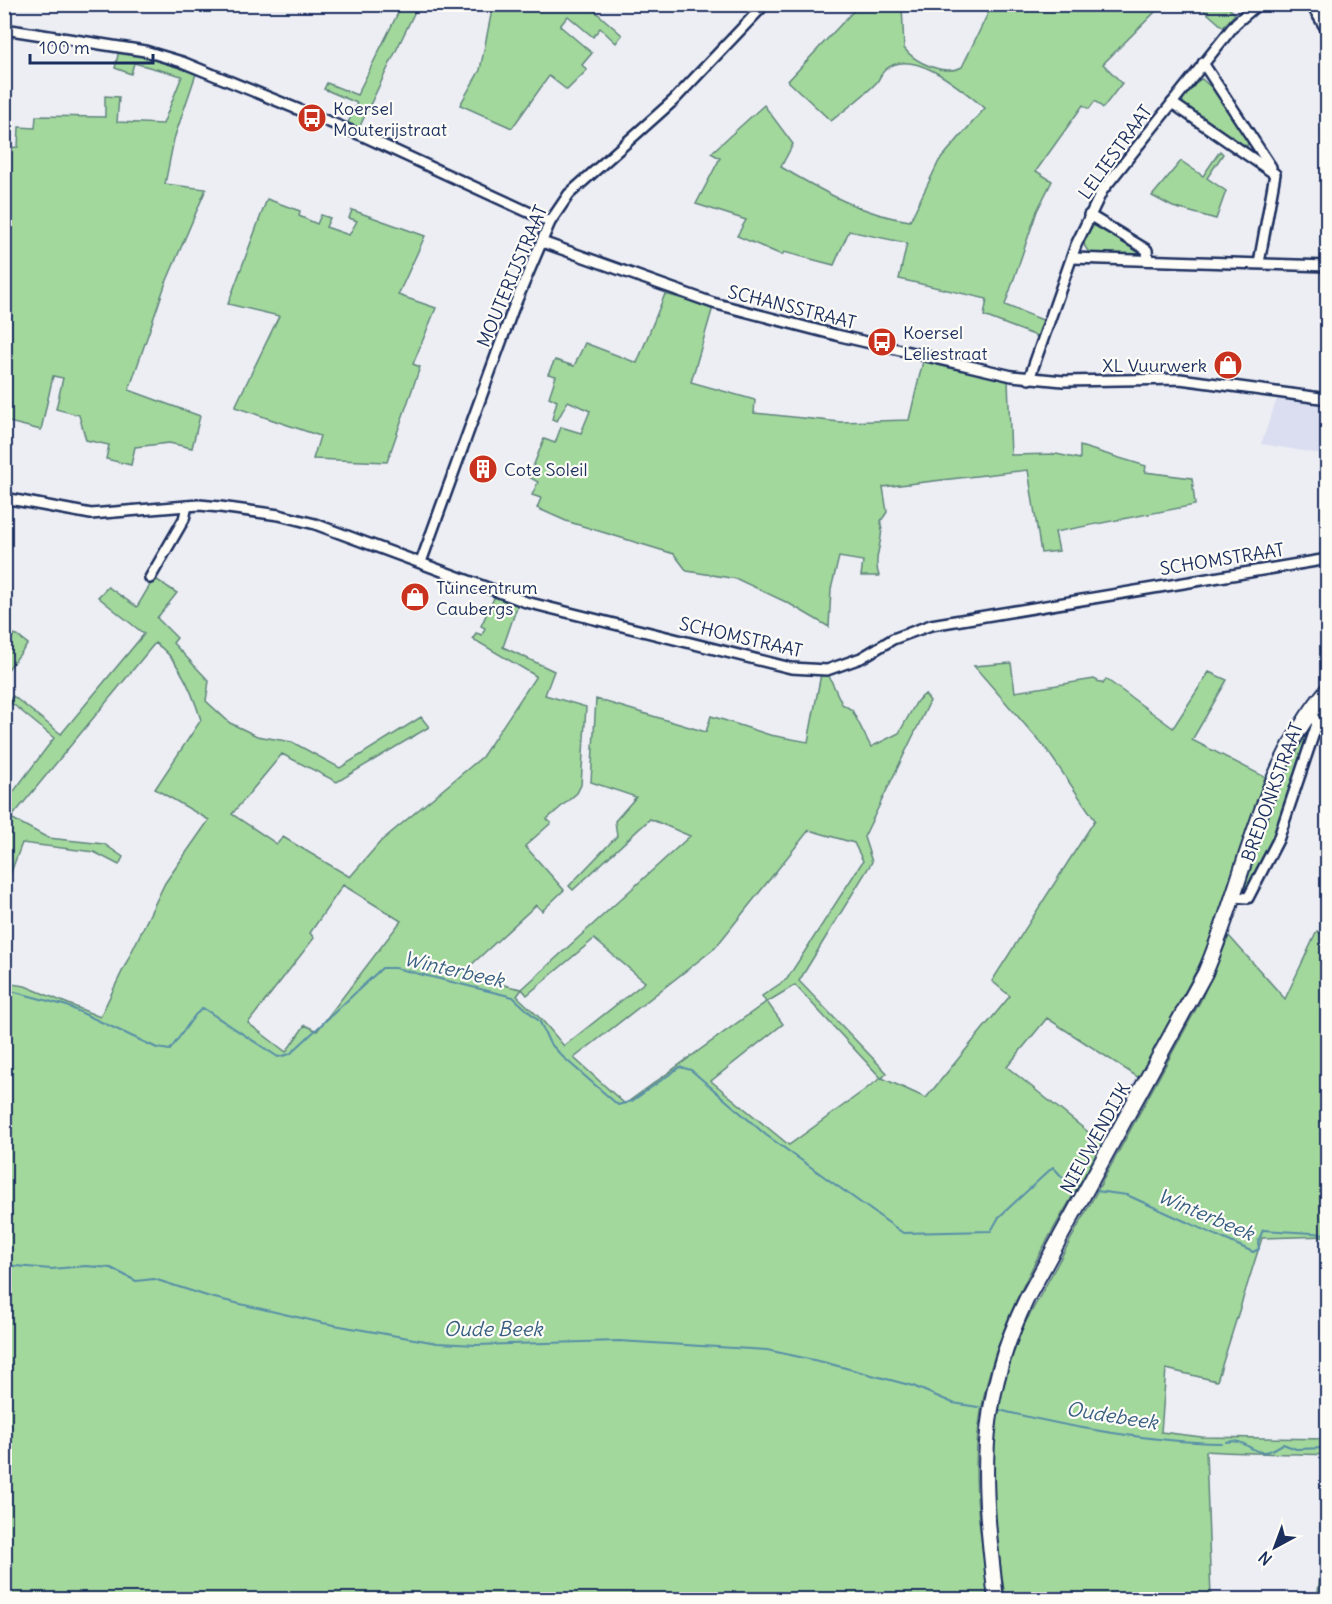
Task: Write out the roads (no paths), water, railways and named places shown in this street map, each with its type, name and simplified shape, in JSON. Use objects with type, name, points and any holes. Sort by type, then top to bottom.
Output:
[{"type":"street","name":"MOUTERIJSTRAAT","points":[[421,562],[503,335],[550,222],[569,194],[673,101],[765,4]]},
{"type":"street","name":"LELIESTRAAT","points":[[1029,379],[1072,258],[1089,215],[1102,190],[1236,23],[1258,4]]},
{"type":"street","points":[[1311,4],[1328,32]]},
{"type":"street","points":[[4,29],[145,51],[182,62],[361,135],[550,222]]},
{"type":"street","points":[[1203,63],[1275,174],[1259,264]]},
{"type":"street","points":[[1172,103],[1275,174]]},
{"type":"street","points":[[1089,215],[1147,250],[1148,260]]},
{"type":"street","name":"SCHANSSTRAAT","points":[[542,242],[666,289],[713,303],[836,335],[1029,379],[1064,381],[1180,379],[1328,399]]},
{"type":"street","points":[[1072,258],[1328,266]]},
{"type":"street","name":"SCHOMSTRAAT","points":[[4,498],[91,514],[188,506],[220,507],[299,519],[526,602],[791,668],[816,671],[853,662],[893,639],[931,625],[1328,559]]},
{"type":"street","points":[[150,578],[184,519],[188,506]]},
{"type":"street","name":"BREDONKSTRAAT","points":[[1234,897],[1248,898],[1274,849],[1315,734],[1317,720],[1310,711],[1328,689]]},
{"type":"street","name":"NIEUWENDIJK","points":[[996,1599],[986,1506],[984,1457],[988,1411],[1003,1354],[1027,1298],[1187,1009],[1218,943],[1268,790],[1288,746],[1310,711]]},
{"type":"waterway","name":"Winterbeek","points":[[4,989],[67,1006],[157,1048],[170,1050],[195,1015],[203,1008],[278,1057],[290,1054],[382,968],[395,968],[513,997],[540,1022],[549,1042],[563,1057],[618,1105],[632,1101],[680,1067],[691,1070],[766,1135],[903,1233],[991,1231],[999,1217],[1053,1167],[1064,1179],[1081,1185]]},
{"type":"waterway","name":"Winterbeek","points":[[1096,1191],[1127,1195],[1253,1252],[1259,1249],[1258,1242],[1263,1230],[1328,1234]]},
{"type":"waterway","name":"Oude Beek","points":[[4,1265],[51,1269],[86,1266],[111,1268],[136,1281],[154,1279],[210,1297],[323,1323],[437,1343],[477,1345],[619,1341],[767,1350],[913,1386],[953,1403],[984,1408]]},
{"type":"waterway","name":"Oudebeek","points":[[999,1410],[1110,1432],[1167,1440],[1221,1443]]},
{"type":"waterway","name":"Oudebeek","points":[[1226,1442],[1243,1443],[1264,1452],[1283,1444],[1296,1449],[1328,1448]]},
{"type":"place","name":"Koersel Mouterijstraat","points":[[312,118]]},
{"type":"place","name":"Koersel Leliestraat","points":[[882,342]]},
{"type":"place","name":"XL Vuurwerk","points":[[1228,365]]},
{"type":"place","name":"Cote Soleil","points":[[483,469]]},
{"type":"place","name":"Tuincentrum Caubergs","points":[[415,597]]}]
